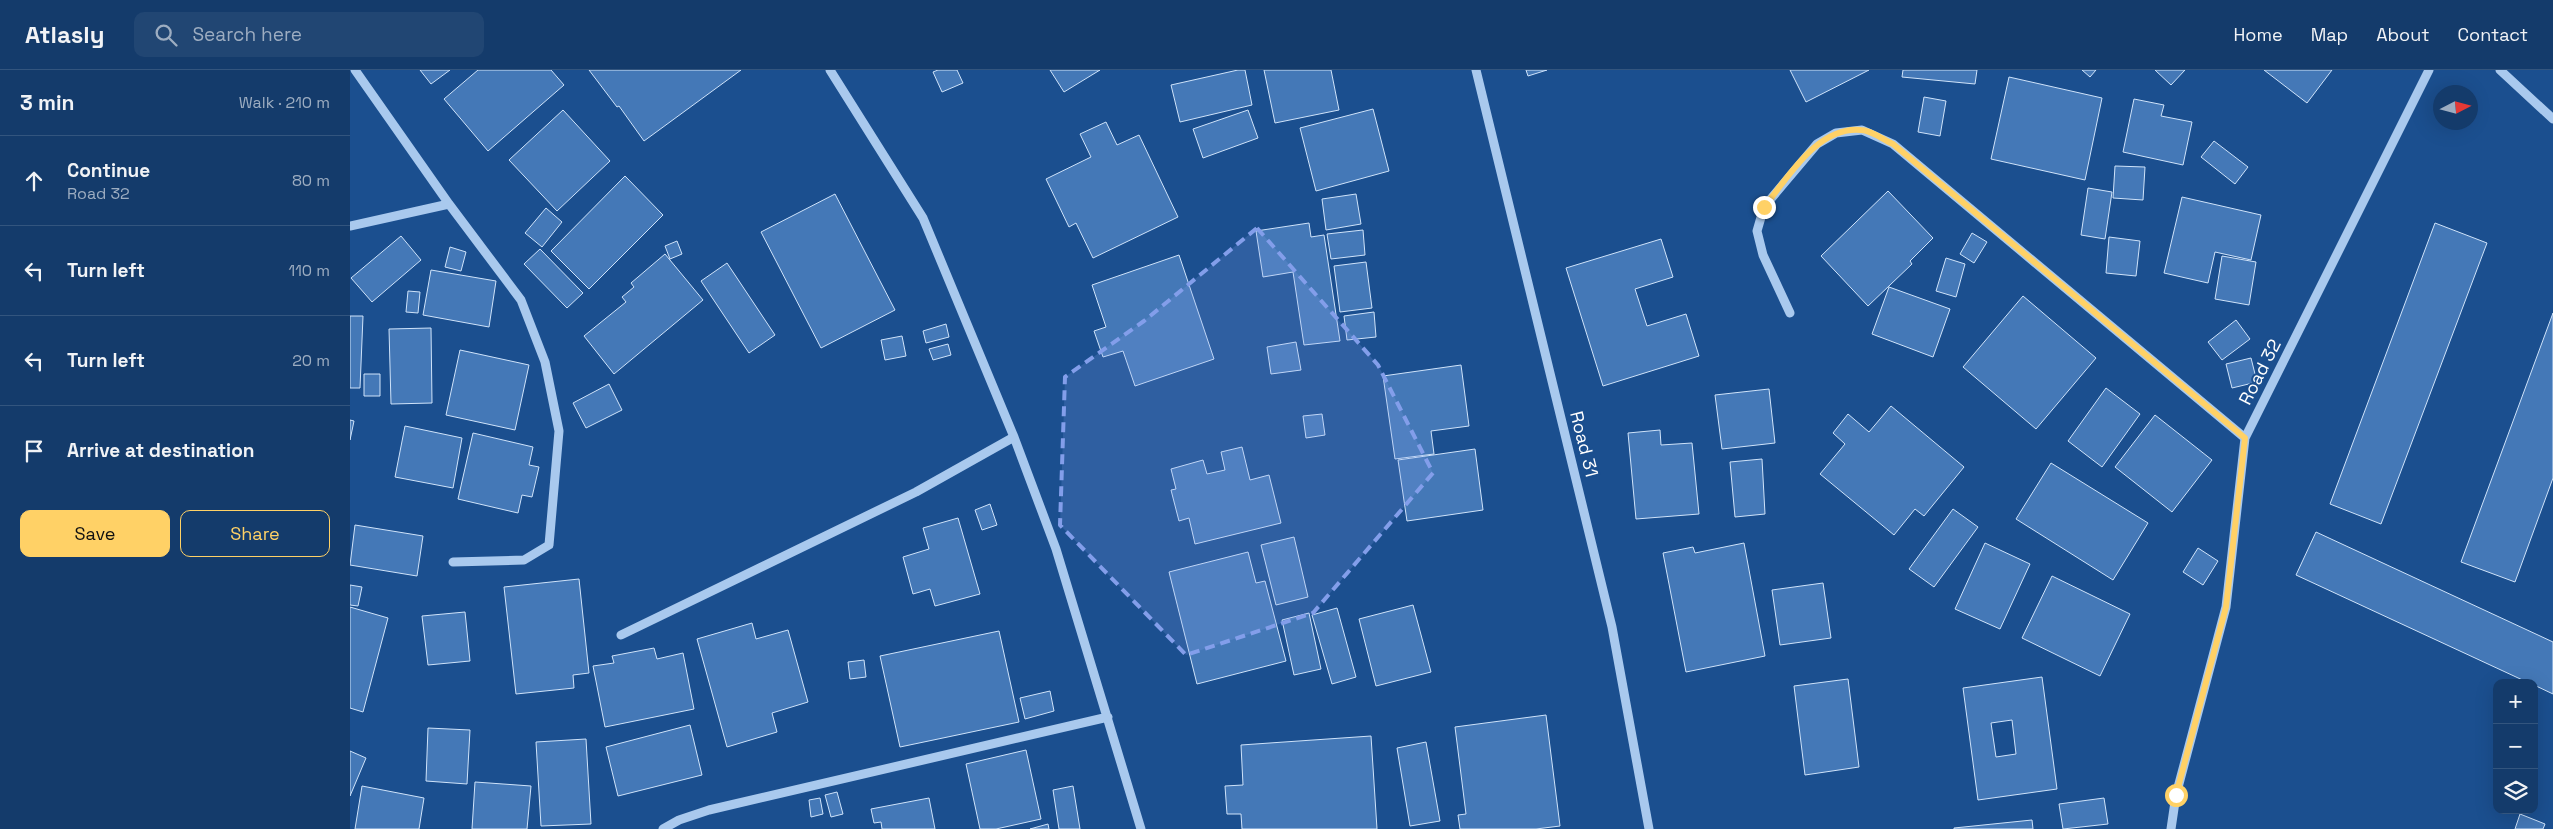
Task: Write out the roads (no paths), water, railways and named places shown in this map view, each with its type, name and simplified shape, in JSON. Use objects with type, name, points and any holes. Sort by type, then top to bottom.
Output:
[{"type":"street","points":[[355,70],[449,204],[521,300],[545,362],[559,431],[550,545],[524,560],[452,562]]},
{"type":"street","points":[[830,70],[923,218],[1014,437],[1056,549],[1141,829]]},
{"type":"street","name":"Road 31","points":[[1476,70],[1612,628],[1649,829]]},
{"type":"street","name":"Road 32","points":[[2171,829],[2176,795],[2226,607],[2245,438],[2429,70]]},
{"type":"street","points":[[2500,70],[2553,119]]},
{"type":"street","points":[[1790,314],[1763,254],[1758,231],[1764,207],[1817,144],[1836,133],[1862,130],[1893,144],[2245,438]]},
{"type":"street","points":[[350,226],[449,204]]},
{"type":"street","points":[[621,635],[916,492],[1014,437]]},
{"type":"street","points":[[664,829],[679,820],[709,810],[1108,717]]}]
